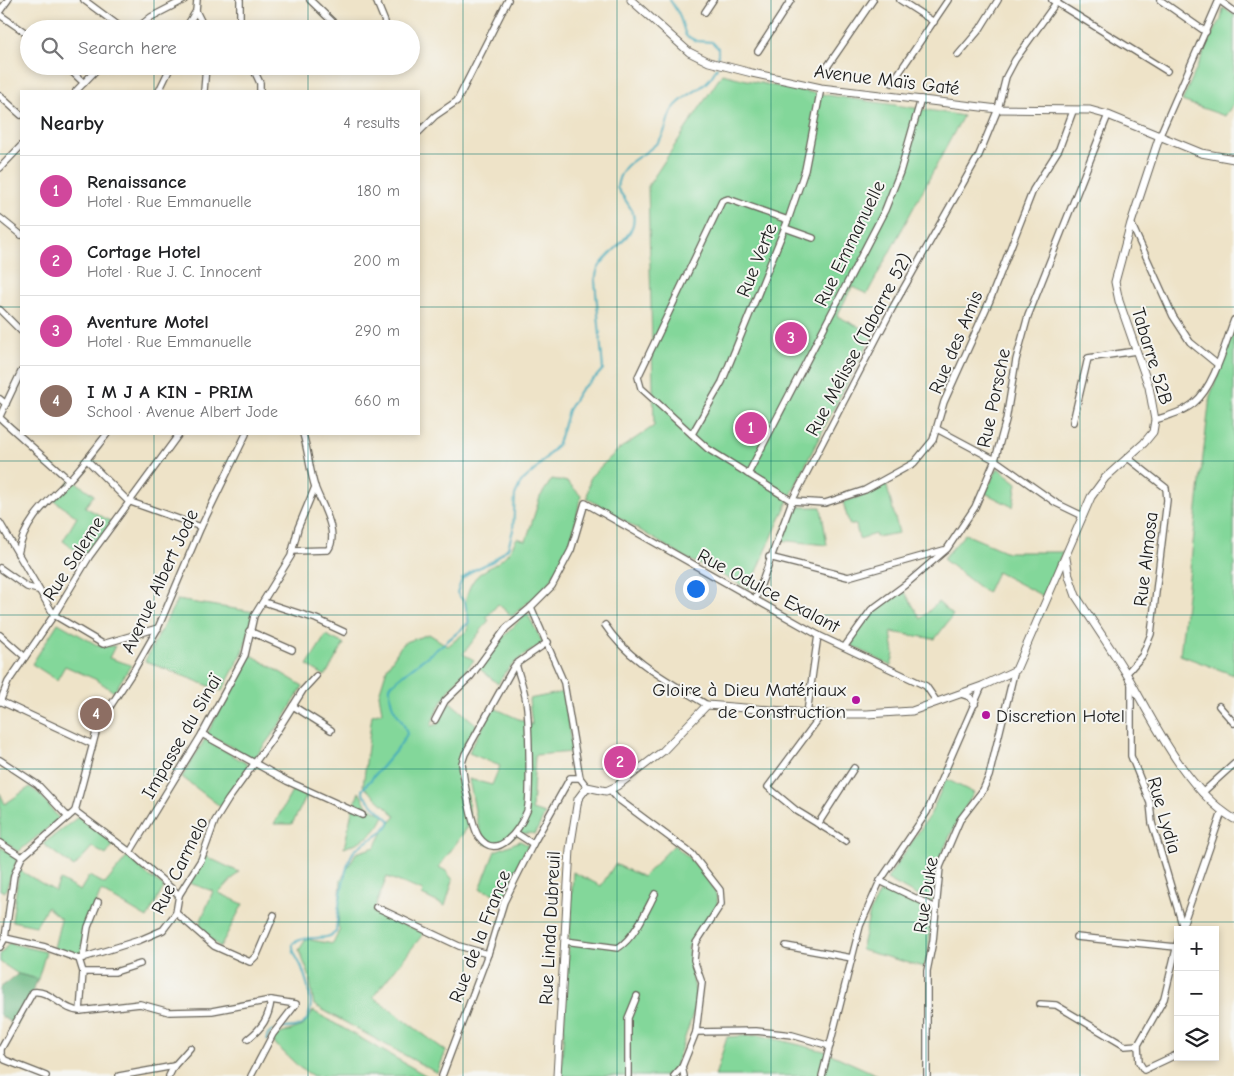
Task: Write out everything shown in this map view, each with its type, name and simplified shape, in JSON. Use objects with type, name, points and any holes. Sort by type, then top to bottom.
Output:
[{"type":"street","points":[[0,11],[8,0]]},
{"type":"street","points":[[84,0],[111,20]]},
{"type":"street","points":[[147,20],[168,3],[184,0]]},
{"type":"street","points":[[190,20],[196,11],[197,0]]},
{"type":"street","points":[[240,0],[240,20]]},
{"type":"street","points":[[310,0],[331,20]]},
{"type":"street","points":[[376,0],[384,20]]},
{"type":"street","points":[[420,131],[435,116],[457,101],[508,0]]},
{"type":"street","name":"Avenue Maïs Gaté","points":[[631,0],[689,52],[719,64],[821,88],[998,109],[1090,110],[1160,135],[1201,153],[1234,159]]},
{"type":"street","points":[[706,12],[713,0]]},
{"type":"street","points":[[758,51],[791,0]]},
{"type":"street","points":[[825,70],[873,0]]},
{"type":"street","points":[[900,0],[934,22]]},
{"type":"street","points":[[892,84],[948,0]]},
{"type":"street","points":[[958,55],[980,29],[998,0]]},
{"type":"street","points":[[1160,0],[1206,32]]},
{"type":"street","points":[[1160,135],[1219,0],[1234,11]]},
{"type":"street","points":[[1055,1],[1167,71]]},
{"type":"street","name":"Rue Mélisse (Tabarre 52)","points":[[756,598],[769,557],[792,501],[893,307],[979,155],[998,109],[1006,77],[1015,60],[1055,1]]},
{"type":"street","points":[[196,11],[200,20]]},
{"type":"street","points":[[0,15],[20,29]]},
{"type":"street","points":[[76,75],[84,83]]},
{"type":"street","points":[[77,90],[92,75]]},
{"type":"street","points":[[159,90],[167,75]]},
{"type":"street","points":[[204,90],[205,75]]},
{"type":"street","points":[[256,75],[260,83],[260,90]]},
{"type":"street","name":"Rue Verte","points":[[692,434],[722,382],[788,220],[805,170],[821,88]]},
{"type":"street","points":[[0,96],[20,114]]},
{"type":"street","name":"Rue Emmanuelle","points":[[748,474],[885,210],[900,172],[921,100]]},
{"type":"street","name":"Rue des Amis","points":[[792,501],[825,503],[865,490],[914,463],[933,440],[944,402],[990,300],[1033,190],[1059,149],[1073,111]]},
{"type":"street","name":"Rue Porsche","points":[[845,646],[871,610],[905,585],[947,549],[975,507],[995,460],[1006,420],[1016,360],[1028,316],[1108,115]]},
{"type":"street","name":"Tabarre 52B","points":[[1014,673],[1066,558],[1091,497],[1105,478],[1144,443],[1153,432],[1154,420],[1149,387],[1115,282],[1131,223],[1160,135]]},
{"type":"street","points":[[0,168],[20,147]]},
{"type":"street","points":[[788,220],[728,199],[722,201],[639,372],[641,388],[708,449],[792,501]]},
{"type":"street","points":[[0,218],[20,234]]},
{"type":"street","points":[[1131,223],[1173,316],[1190,342],[1217,364]]},
{"type":"street","points":[[785,228],[813,238]]},
{"type":"street","points":[[0,310],[20,330]]},
{"type":"street","points":[[1154,420],[1174,414],[1194,403],[1207,388],[1234,320]]},
{"type":"street","points":[[1073,422],[1088,358],[1136,351]]},
{"type":"street","points":[[20,374],[0,417],[69,480]]},
{"type":"street","points":[[0,399],[6,404]]},
{"type":"street","points":[[937,429],[995,460],[1056,503],[1083,516]]},
{"type":"street","points":[[18,554],[21,540],[42,505],[69,480],[106,435]]},
{"type":"street","name":"Rue Saleme","points":[[0,702],[8,682],[54,615],[89,556],[178,435]]},
{"type":"street","name":"Avenue Albert Jode","points":[[0,947],[5,938],[7,910],[14,875],[22,857],[74,810],[98,725],[134,670],[158,628],[201,527],[246,435]]},
{"type":"street","points":[[292,551],[321,551],[330,548],[327,510],[315,487],[304,435]]},
{"type":"street","name":"Rue Almosa","points":[[1126,674],[1142,656],[1151,634],[1167,500],[1166,488],[1128,458]]},
{"type":"street","points":[[87,460],[128,502],[201,527]]},
{"type":"street","name":"Impasse du Sinaï","points":[[130,852],[202,734],[245,655],[254,616],[264,602],[292,551],[298,528],[315,487]]},
{"type":"street","name":"Rue Odulce Exalant","points":[[532,607],[552,586],[570,550],[585,503],[690,565],[713,574],[818,635],[845,646],[926,686],[938,702]]},
{"type":"street","points":[[0,523],[54,615],[104,644],[158,628]]},
{"type":"street","points":[[769,557],[848,577],[947,549]]},
{"type":"street","points":[[1066,558],[1068,576],[1076,596],[1126,674],[1173,753],[1202,793],[1222,812],[1234,819]]},
{"type":"street","points":[[0,568],[27,587],[38,590]]},
{"type":"street","points":[[264,602],[316,619],[344,632]]},
{"type":"street","points":[[435,720],[445,701],[470,676],[506,628],[532,607],[566,689],[580,778],[587,787],[610,790],[618,799],[692,854],[720,890],[721,904],[696,943],[694,960],[702,983],[696,1032],[682,1067],[674,1076]]},
{"type":"street","points":[[605,625],[614,639],[635,658],[707,706],[822,714],[912,711],[1014,673]]},
{"type":"street","points":[[249,631],[292,650]]},
{"type":"street","points":[[0,635],[25,657]]},
{"type":"street","points":[[807,713],[818,635]]},
{"type":"street","points":[[516,664],[527,702],[528,809],[516,833],[509,840],[495,846],[486,844],[478,837],[474,827],[462,763],[465,754],[516,664],[548,642]]},
{"type":"street","name":"Rue Duke","points":[[927,1076],[927,971],[933,941],[940,867],[960,820],[983,790],[989,776],[1014,673]]},
{"type":"street","name":"Rue Carmelo","points":[[81,959],[140,940],[162,930],[176,913],[179,895],[201,860],[216,822],[254,762],[316,676]]},
{"type":"street","name":"Rue Lydia","points":[[1131,684],[1131,756],[1150,803],[1152,823],[1182,926]]},
{"type":"street","points":[[824,1074],[860,926],[880,881],[927,812],[982,686]]},
{"type":"street","points":[[961,694],[970,697],[975,704]]},
{"type":"street","points":[[0,702],[92,744]]},
{"type":"street","points":[[294,706],[332,730]]},
{"type":"street","points":[[610,790],[663,751],[707,706]]},
{"type":"street","points":[[1219,706],[1234,723]]},
{"type":"street","points":[[822,714],[768,787],[797,811],[846,841]]},
{"type":"street","points":[[202,734],[287,781],[362,815]]},
{"type":"street","points":[[0,760],[38,785],[68,817]]},
{"type":"street","points":[[818,824],[854,768]]},
{"type":"street","points":[[1202,793],[1232,769]]},
{"type":"street","name":"Rue de la France","points":[[442,1076],[488,954],[504,902],[533,844],[570,778],[580,778]]},
{"type":"street","name":"Rue Linda Dubreuil","points":[[557,1076],[570,848],[578,800],[587,787]]},
{"type":"street","points":[[74,810],[130,852],[179,895]]},
{"type":"street","points":[[1182,926],[1222,812]]},
{"type":"street","points":[[516,833],[533,844]]},
{"type":"street","points":[[0,843],[22,857]]},
{"type":"street","points":[[880,881],[936,908]]},
{"type":"street","points":[[565,941],[618,948],[622,945],[656,894]]},
{"type":"street","points":[[80,1011],[83,972],[81,959],[88,927],[98,902]]},
{"type":"street","points":[[376,907],[459,946],[488,954]]},
{"type":"street","points":[[176,913],[214,946],[250,962],[257,954],[274,915]]},
{"type":"street","points":[[1076,937],[1174,944]]},
{"type":"street","points":[[5,938],[44,947],[81,959]]},
{"type":"street","points":[[786,946],[852,958]]},
{"type":"street","points":[[1174,957],[1164,999],[1138,1045],[1139,1062],[1144,1070],[1148,1070],[1174,1056]]},
{"type":"street","points":[[83,972],[115,972],[140,964]]},
{"type":"street","points":[[46,1076],[5,1060],[1,1055],[1,1049],[33,992],[42,992],[68,1009],[80,1011],[140,1004],[169,1012],[212,1010],[271,1000],[296,1004],[273,1034],[251,1076]]},
{"type":"street","points":[[628,1076],[628,1018],[637,996]]},
{"type":"street","points":[[248,1040],[264,1023],[271,1000]]},
{"type":"street","points":[[1040,1004],[1056,1004],[1125,1046],[1138,1045]]},
{"type":"street","points":[[696,1032],[756,1031],[792,1035],[830,1046]]},
{"type":"street","points":[[169,1076],[174,1066],[190,1048]]},
{"type":"street","points":[[119,1076],[174,1066]]},
{"type":"street","points":[[682,1067],[684,1076]]},
{"type":"green space","points":[[1223,8],[1234,14],[1234,103],[1225,116],[1182,101],[1213,32],[1221,20]]},
{"type":"green space","points":[[722,74],[812,93],[963,116],[867,294],[852,287],[837,316],[873,334],[793,492],[750,589],[684,557],[587,498],[590,477],[618,450],[654,426],[648,186]]},
{"type":"green space","points":[[1234,330],[1234,675],[1180,655],[1210,396]]},
{"type":"green space","points":[[998,468],[1017,483],[1013,507],[985,493]]},
{"type":"green space","points":[[72,479],[94,495],[85,507],[112,522],[86,558],[63,541],[77,517],[52,499]]},
{"type":"green space","points":[[552,479],[568,482],[581,496],[571,542],[549,584],[512,616],[498,604],[486,618],[489,620],[463,654],[474,660],[444,699],[434,716],[431,726],[438,724],[450,702],[477,725],[465,743],[456,770],[468,796],[470,824],[439,867],[446,871],[453,880],[445,906],[422,895],[423,891],[387,877],[373,912],[424,933],[373,997],[446,1051],[437,1073],[314,1005],[309,975],[299,950],[306,939],[333,944],[340,929],[338,927],[341,880],[356,853],[375,847],[384,830],[396,816],[363,786],[372,715],[382,712],[379,694],[387,668],[403,643],[429,634],[448,646],[468,630],[466,602],[473,581],[501,560],[517,538],[526,541],[540,497]]},
{"type":"green space","points":[[886,483],[899,533],[876,537],[875,534],[859,539],[856,525],[849,524],[843,502],[871,493]]},
{"type":"green space","points":[[793,507],[821,507],[827,545],[779,540]]},
{"type":"green space","points":[[965,534],[1007,552],[1063,552],[1043,596],[997,572],[987,593],[943,559]]},
{"type":"green space","points":[[903,589],[921,619],[938,602],[953,615],[935,639],[891,632],[894,654],[891,666],[849,644],[873,612]]},
{"type":"green space","points":[[177,600],[255,612],[242,654],[222,691],[145,661]]},
{"type":"green space","points":[[527,613],[543,643],[512,665],[498,684],[480,669],[504,636]]},
{"type":"green space","points":[[58,623],[99,646],[115,646],[109,658],[131,665],[114,692],[97,680],[65,666],[57,680],[32,664]]},
{"type":"green space","points":[[326,635],[344,644],[325,676],[307,665]]},
{"type":"green space","points":[[250,654],[303,686],[283,720],[254,759],[207,734]]},
{"type":"green space","points":[[564,692],[572,752],[535,755],[532,810],[545,814],[535,834],[522,834],[498,844],[485,844],[477,821],[469,779],[492,785],[500,766],[469,753],[471,747],[494,708],[532,725],[529,699]]},
{"type":"green space","points":[[205,739],[249,765],[221,807],[182,777]]},
{"type":"green space","points":[[946,779],[974,793],[958,819],[936,866],[932,904],[887,879],[931,813]]},
{"type":"green space","points":[[30,787],[41,795],[59,819],[18,852],[0,838],[0,793],[5,804]]},
{"type":"green space","points":[[294,788],[308,794],[292,824],[274,824]]},
{"type":"green space","points":[[359,792],[367,806],[384,815],[373,832],[363,840],[344,848],[352,811]]},
{"type":"green space","points":[[78,817],[114,844],[106,855],[92,847],[74,867],[43,844]]},
{"type":"green space","points":[[520,841],[528,845],[504,897],[480,889],[495,851]]},
{"type":"green space","points":[[674,845],[702,872],[709,881],[717,898],[717,906],[712,916],[688,948],[697,1002],[675,1067],[670,1076],[561,1076],[573,872],[601,886],[615,864],[643,877]]},
{"type":"green space","points":[[0,847],[18,857],[5,892],[0,890]]},
{"type":"green space","points":[[128,856],[164,887],[147,918],[101,891],[86,927],[80,957],[54,948],[61,919],[47,907],[36,926],[12,921],[19,870],[55,891],[60,880],[80,891],[89,876],[105,884]]},
{"type":"green space","points":[[205,856],[239,872],[219,893],[243,904],[220,947],[198,928],[213,891],[189,883]]},
{"type":"green space","points":[[883,886],[932,909],[928,953],[924,967],[861,950],[870,912]]},
{"type":"green space","points":[[9,943],[46,952],[38,979],[18,974],[0,962],[0,955]]},
{"type":"green space","points":[[18,974],[38,979],[16,1027],[0,1015],[0,988]]},
{"type":"green space","points":[[313,1011],[427,1076],[313,1076],[300,1068],[269,1038],[303,1026]]},
{"type":"green space","points":[[759,1035],[824,1051],[880,1076],[715,1076],[727,1037]]},
{"type":"waterway","points":[[670,0],[679,14],[686,36],[697,41],[712,42],[718,48],[718,62]]},
{"type":"waterway","points":[[280,1028],[303,1024],[310,1012],[310,996],[302,968],[294,953],[293,943],[304,939],[327,937],[336,932],[342,889],[351,856],[359,846],[383,831],[390,821],[364,796],[362,790],[398,748],[407,734],[392,703],[390,686],[469,622],[465,603],[457,593],[462,579],[472,571],[493,561],[508,548],[513,530],[515,495],[521,482],[535,470],[558,444],[568,410],[581,389],[603,369],[596,275],[602,263],[628,235],[634,219],[632,211],[617,188],[619,178],[629,164],[649,150],[661,138],[671,112],[678,103],[702,87],[717,67]]},
{"type":"waterway","points":[[267,1040],[267,1036],[273,1030]]},
{"type":"place","name":"Aventure Motel","points":[[791,338]]},
{"type":"place","name":"Renaissance","points":[[751,428]]},
{"type":"place","name":"Gloire à Dieu Matériaux de Construction","points":[[856,700]]},
{"type":"place","name":"I M J A KIN - PRIM","points":[[96,714]]},
{"type":"place","name":"Discretion Hotel","points":[[986,715]]},
{"type":"place","name":"Cortage Hotel","points":[[620,762]]}]
